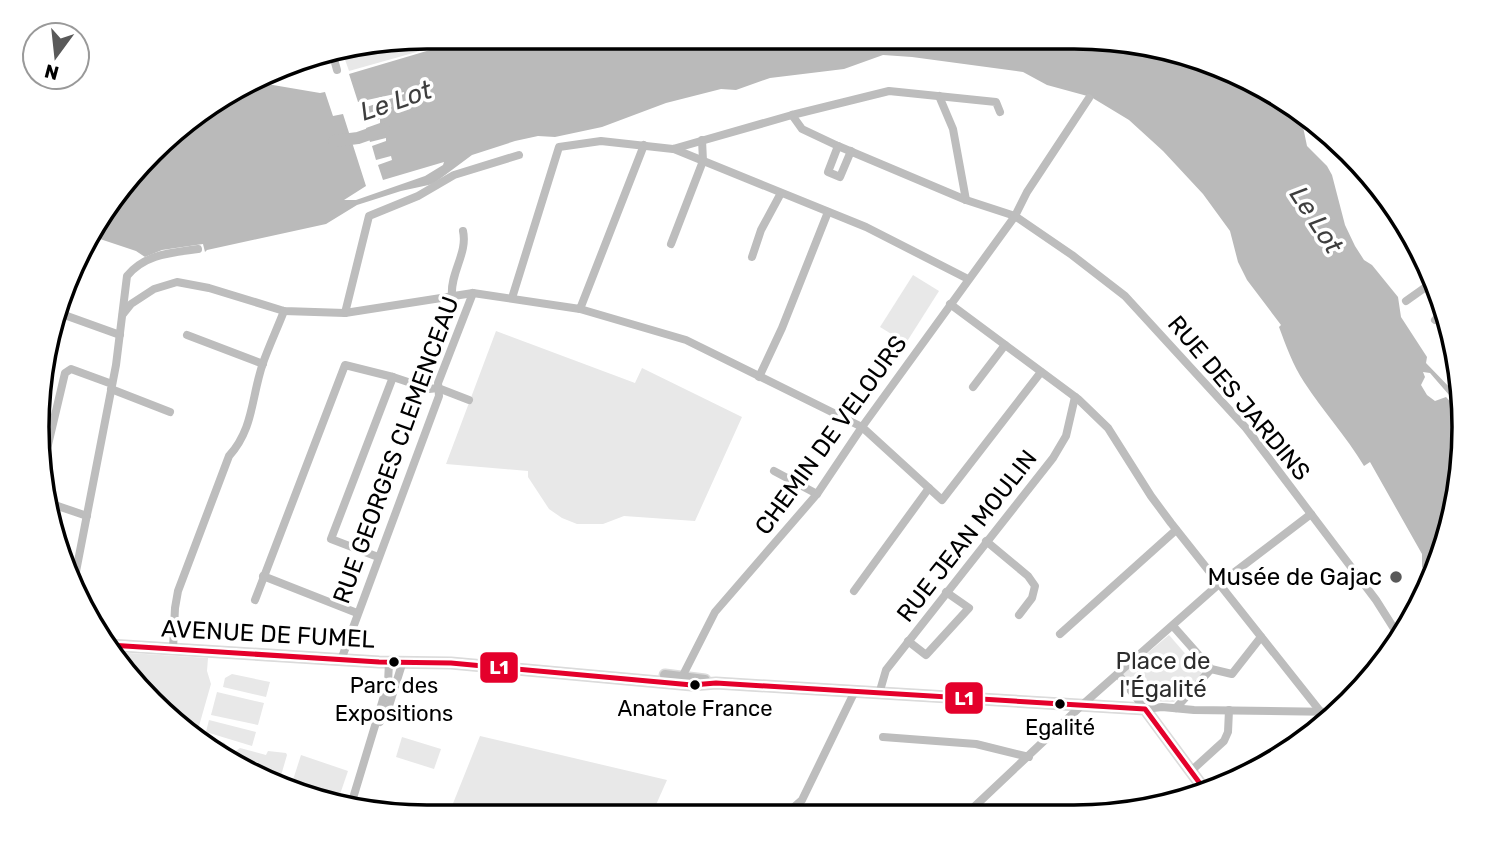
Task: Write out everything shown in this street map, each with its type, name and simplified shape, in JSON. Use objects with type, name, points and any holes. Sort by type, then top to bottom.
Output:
[{"type":"main road","name":"AVENUE DE FUMEL","points":[[119,646],[549,670],[854,693],[1145,709]]},
{"type":"main road","points":[[1145,709],[1200,783]]},
{"type":"street","points":[[334,61],[337,70]]},
{"type":"street","points":[[673,149],[889,91],[996,102],[1000,112]]},
{"type":"street","points":[[939,96],[953,129],[966,200]]},
{"type":"street","name":"CHEMIN DE VELOURS","points":[[681,680],[715,612],[817,494],[862,427],[1015,216],[1027,192],[1089,97]]},
{"type":"street","name":"RUE DES JARDINS","points":[[792,115],[802,129],[838,146],[966,200],[1015,216],[1125,296],[1246,428],[1376,600],[1394,628]]},
{"type":"street","points":[[671,244],[703,161],[702,140]]},
{"type":"street","points":[[512,298],[559,147],[601,141],[673,149],[866,227],[968,279]]},
{"type":"street","points":[[580,309],[645,145]]},
{"type":"street","points":[[838,146],[828,172],[841,177],[851,151]]},
{"type":"street","points":[[345,313],[369,216],[418,196],[454,174],[520,155]]},
{"type":"street","points":[[752,257],[761,230],[781,193]]},
{"type":"street","points":[[759,377],[782,328],[828,212]]},
{"type":"street","points":[[452,295],[451,285],[465,242],[463,232]]},
{"type":"street","points":[[77,569],[112,387],[127,276],[136,265],[156,255],[198,249]]},
{"type":"street","points":[[122,314],[131,304],[154,289],[177,282],[209,288],[284,311],[345,313],[473,293],[580,309],[686,340],[862,427],[942,500],[1041,372]]},
{"type":"street","points":[[1406,301],[1425,287]]},
{"type":"street","name":"RUE GEORGES CLEMENCEAU","points":[[341,660],[439,396],[438,388],[473,293]]},
{"type":"street","points":[[950,304],[1075,397],[1108,428],[1176,530],[1320,710]]},
{"type":"street","points":[[173,649],[178,592],[229,456],[241,442],[251,418],[251,404],[262,364],[284,311]]},
{"type":"street","points":[[66,316],[120,335]]},
{"type":"street","points":[[187,335],[262,364]]},
{"type":"street","points":[[973,387],[1004,345]]},
{"type":"street","points":[[255,600],[345,365],[429,389],[438,388],[469,400]]},
{"type":"street","points":[[49,439],[65,373],[71,369],[170,412]]},
{"type":"street","points":[[379,557],[331,538],[393,377]]},
{"type":"street","name":"RUE JEAN MOULIN","points":[[879,694],[886,670],[1053,458],[1066,436],[1075,397]]},
{"type":"street","points":[[774,471],[817,494]]},
{"type":"street","points":[[854,592],[929,488]]},
{"type":"street","points":[[57,506],[87,516]]},
{"type":"street","points":[[976,805],[1081,706],[1219,584],[1311,514]]},
{"type":"street","points":[[1060,634],[1176,530]]},
{"type":"street","points":[[986,541],[1028,576],[1035,586],[1032,598],[1019,615]]},
{"type":"street","points":[[264,576],[358,613]]},
{"type":"street","points":[[908,641],[926,655],[969,608],[946,592]]},
{"type":"street","points":[[1173,626],[1213,669],[1232,674],[1261,637]]},
{"type":"street","points":[[376,728],[388,709],[402,661]]},
{"type":"street","points":[[353,798],[388,683],[389,662]]},
{"type":"street","points":[[1176,708],[1213,669]]},
{"type":"street","points":[[1118,674],[1145,709],[1324,710]]},
{"type":"street","points":[[796,805],[802,800],[854,693]]},
{"type":"street","points":[[1191,771],[1224,741],[1228,732],[1229,710]]},
{"type":"street","points":[[883,737],[976,744],[1029,757]]},
{"type":"green space","points":[[427,49],[349,71],[344,58],[378,52]]},
{"type":"green space","points":[[913,275],[939,291],[906,343],[880,327]]},
{"type":"green space","points":[[496,331],[635,383],[642,368],[742,417],[695,521],[624,516],[603,524],[577,524],[549,509],[528,477],[528,471],[446,464]]},
{"type":"green space","name":"Place de l'Égalité","points":[[1169,635],[1202,673],[1174,702],[1142,701],[1121,675]]},
{"type":"green space","points":[[124,653],[208,658],[207,671],[211,684],[198,728],[160,694]]},
{"type":"green space","points":[[232,674],[270,682],[266,697],[223,687],[225,678]]},
{"type":"green space","points":[[217,692],[264,703],[258,725],[211,715]]},
{"type":"green space","points":[[209,720],[256,732],[252,746],[206,732]]},
{"type":"green space","points":[[480,736],[667,780],[656,805],[452,805]]},
{"type":"green space","points":[[402,737],[441,749],[434,769],[396,757]]},
{"type":"green space","points":[[240,748],[266,755],[268,751],[287,755],[281,776],[235,752]]},
{"type":"green space","points":[[301,755],[348,771],[340,795],[293,780]]},
{"type":"water","points":[[433,49],[1074,49],[1148,56],[1196,69],[1241,88],[1303,126],[1307,146],[1332,175],[1345,225],[1355,246],[1364,260],[1372,265],[1398,297],[1401,317],[1427,357],[1426,363],[1450,388],[1451,397],[1430,373],[1423,372],[1425,377],[1421,385],[1427,395],[1435,401],[1446,397],[1451,403],[1452,427],[1445,501],[1426,564],[1422,568],[1422,554],[1370,462],[1364,466],[1296,369],[1279,327],[1281,325],[1247,280],[1238,262],[1230,231],[1203,194],[1163,151],[1129,120],[1091,97],[1047,85],[1023,72],[883,55],[844,69],[770,78],[736,90],[721,89],[666,103],[602,127],[555,137],[538,136],[515,141],[472,155],[433,184],[357,205],[326,224],[205,252],[203,244],[162,250],[145,257],[136,251],[100,239],[127,197],[178,143],[217,113],[268,84],[325,92],[333,116],[343,114],[366,186],[344,200],[356,200],[425,176],[443,165],[444,162],[383,180],[378,165],[392,160],[391,156],[376,160],[372,146],[386,141],[386,138],[370,142],[366,128],[380,123],[380,119],[365,122],[361,109],[404,92],[358,102],[349,74]]},
{"type":"waterway","name":"Le Lot","points":[[334,141],[358,138],[384,129]]},
{"type":"transit line","name":"L1","points":[[119,646],[379,662],[451,663],[692,685],[716,683],[1145,709],[1200,783]]},
{"type":"place","name":"Musée de Gajac","points":[[1396,577]]},
{"type":"place","name":"Parc des Expositions","points":[[394,662]]},
{"type":"place","name":"Anatole France","points":[[695,685]]},
{"type":"place","name":"Egalité","points":[[1060,704]]}]
